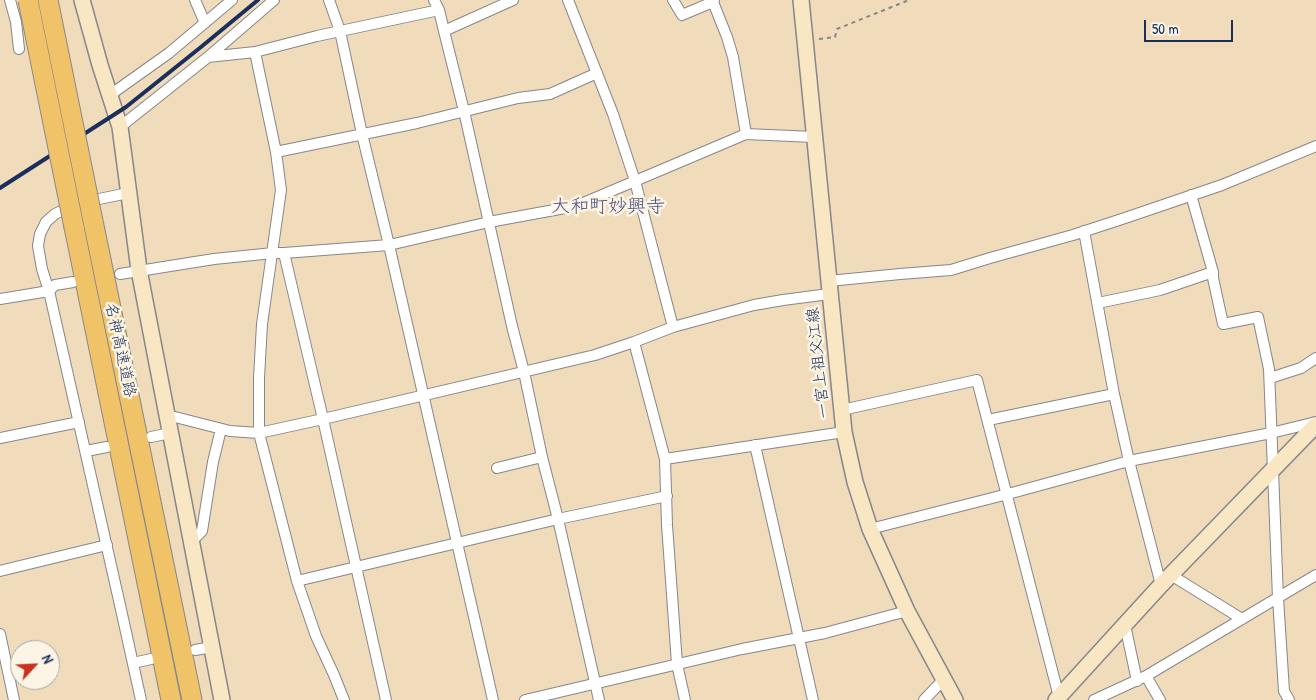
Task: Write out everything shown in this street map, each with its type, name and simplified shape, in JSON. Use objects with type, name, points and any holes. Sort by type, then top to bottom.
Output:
[{"type":"highway","name":"名神高速道路","points":[[28,0],[171,700]]},
{"type":"highway","name":"名神高速道路","points":[[48,0],[192,700]]},
{"type":"street","points":[[0,2],[6,0]]},
{"type":"street","points":[[10,0],[16,22],[19,49]]},
{"type":"street","points":[[82,0],[120,127],[139,270],[222,700]]},
{"type":"street","points":[[195,0],[205,23]]},
{"type":"street","points":[[110,95],[169,53],[232,0]]},
{"type":"street","points":[[120,127],[208,57],[274,0]]},
{"type":"street","points":[[329,0],[340,31],[362,134],[424,395],[493,700]]},
{"type":"street","points":[[444,31],[514,0]]},
{"type":"street","points":[[568,0],[614,114],[635,181],[673,327]]},
{"type":"street","points":[[673,0],[682,15],[714,1],[733,57],[746,134]]},
{"type":"street","name":"一宮上祖父江線","points":[[801,0],[844,432],[855,482],[870,529],[907,611],[955,700]]},
{"type":"street","points":[[208,57],[255,52],[437,5],[464,111],[599,700]]},
{"type":"street","points":[[255,52],[276,152],[281,190],[278,253],[262,324],[259,432],[297,581],[316,636],[344,700]]},
{"type":"street","points":[[276,152],[518,98],[550,94],[597,73]]},
{"type":"street","points":[[120,274],[214,259],[389,245],[489,222],[576,206],[746,134],[814,137]]},
{"type":"street","points":[[151,437],[169,425],[175,417],[230,431],[259,432],[323,419],[595,355],[673,327],[829,287],[900,274],[951,270],[1125,218],[1222,185],[1316,146]]},
{"type":"street","points":[[128,193],[75,204],[55,214],[46,222],[40,234],[38,246],[141,700]]},
{"type":"street","points":[[1192,195],[1213,272],[1223,324],[1258,316],[1269,369],[1278,598],[1284,691],[1289,700]]},
{"type":"street","points":[[1084,231],[1114,394],[1129,461],[1166,580],[1242,619]]},
{"type":"street","points":[[278,253],[323,419],[386,700]]},
{"type":"street","points":[[1098,303],[1160,290],[1213,272]]},
{"type":"street","points":[[0,298],[49,291],[55,285],[73,282]]},
{"type":"street","points":[[634,342],[665,459],[677,664],[685,700]]},
{"type":"street","points":[[1270,378],[1301,368],[1316,358]]},
{"type":"street","points":[[842,410],[977,380],[1008,494],[1057,699]]},
{"type":"street","points":[[988,420],[1114,394]]},
{"type":"street","points":[[0,438],[79,422]]},
{"type":"street","points":[[870,529],[1129,461],[1316,424]]},
{"type":"street","points":[[1057,699],[1166,580],[1316,424]]},
{"type":"street","points":[[192,541],[202,531],[221,429]]},
{"type":"street","points":[[665,459],[844,432]]},
{"type":"street","points":[[755,446],[813,700]]},
{"type":"street","points":[[86,451],[107,447]]},
{"type":"street","points":[[497,468],[542,457]]},
{"type":"street","points":[[297,581],[558,519],[667,496]]},
{"type":"street","points":[[0,571],[107,545]]},
{"type":"street","points":[[1094,700],[1141,678],[1316,575]]},
{"type":"street","points":[[525,700],[677,664],[825,632],[907,611]]},
{"type":"street","points":[[1125,625],[1141,678],[1160,700]]},
{"type":"street","points":[[0,634],[14,700]]},
{"type":"street","points":[[195,650],[212,647]]},
{"type":"street","points":[[133,663],[152,659]]},
{"type":"street","points":[[924,700],[944,679]]},
{"type":"path","points":[[805,41],[835,37],[837,29],[909,0]]},
{"type":"railway","points":[[0,188],[126,107],[258,0]]},
{"type":"district","name":"大和町妙興寺","points":[[608,207]]}]
